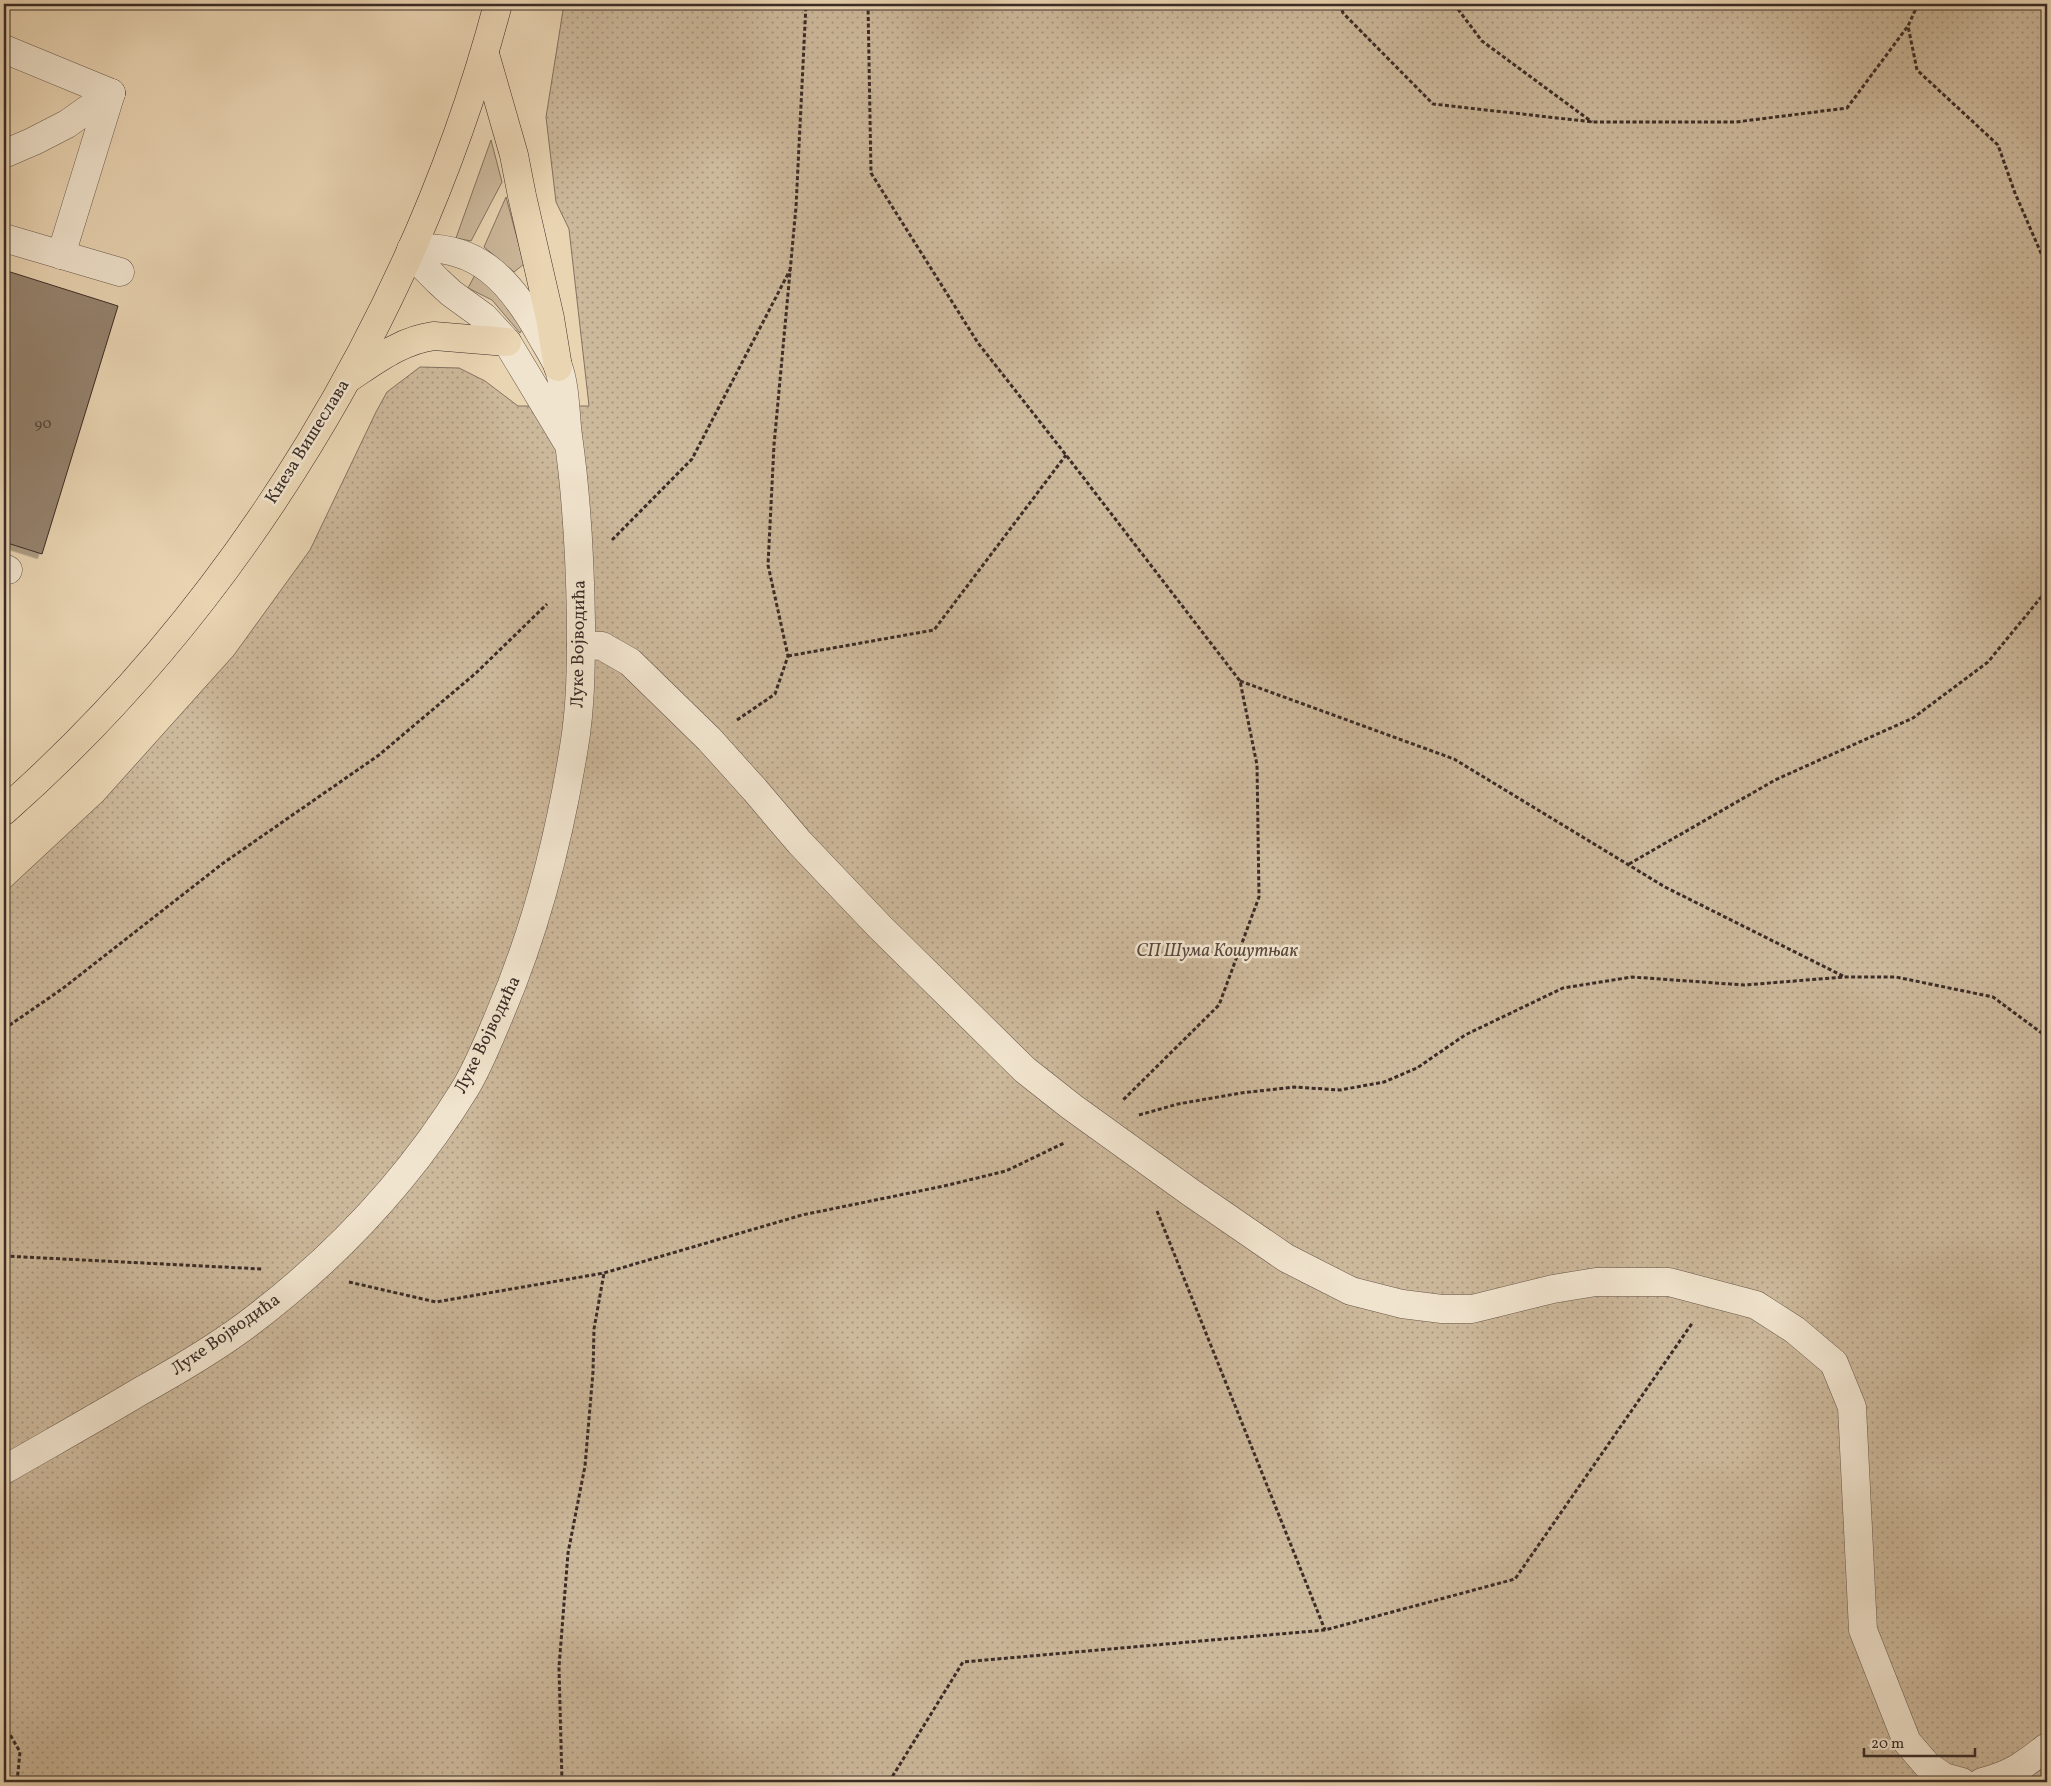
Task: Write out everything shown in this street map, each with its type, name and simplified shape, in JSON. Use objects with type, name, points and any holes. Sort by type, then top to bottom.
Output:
[{"type":"main road","name":"Кнеза Вишеслава","points":[[4,811],[143,672],[200,603],[286,481],[348,379],[411,249],[455,143],[485,54],[498,4]]},
{"type":"main road","points":[[485,54],[514,155],[550,318],[558,367]]},
{"type":"main road","points":[[348,379],[390,350],[422,338],[434,336],[507,342]]},
{"type":"street","points":[[4,49],[111,93]]},
{"type":"street","points":[[4,154],[67,124],[111,93]]},
{"type":"street","points":[[62,255],[111,93]]},
{"type":"street","points":[[4,238],[120,272]]},
{"type":"street","name":"Луке Војводића","points":[[4,1470],[194,1360],[244,1327],[290,1290],[369,1216],[425,1148],[467,1085],[519,970],[546,886],[562,819],[575,742],[580,694],[580,573],[569,445],[564,397],[558,367],[527,312],[515,294],[499,277],[485,266],[455,252],[428,247],[411,249],[423,266],[438,281],[484,317],[507,342],[569,445]]},
{"type":"street","points":[[581,645],[602,646],[626,658],[709,740],[800,843],[880,927],[1025,1070],[1197,1197],[1278,1253],[1351,1291],[1402,1304],[1457,1310],[1472,1309],[1553,1289],[1596,1282],[1669,1282],[1713,1292],[1756,1305],[1795,1330],[1834,1363],[1852,1407],[1863,1630],[1907,1742],[1927,1765],[1944,1776],[1962,1782]]},
{"type":"street","points":[[1982,1782],[2001,1778],[2015,1771],[2047,1747]]},
{"type":"path","points":[[709,740],[775,694],[788,656],[768,565],[774,444],[796,207],[806,4]]},
{"type":"path","points":[[868,4],[871,173],[978,343],[1240,681],[1257,765],[1259,897],[1219,1005],[1098,1125]]},
{"type":"path","points":[[1340,4],[1343,13],[1433,104],[1592,122],[1736,122],[1847,108],[1908,26],[1918,4]]},
{"type":"path","points":[[1454,4],[1482,41],[1592,122]]},
{"type":"path","points":[[1908,26],[1917,70],[1998,145],[2015,193],[2047,267]]},
{"type":"path","points":[[4,1029],[62,988],[222,864],[379,755],[476,673],[580,573],[692,459],[790,270]]},
{"type":"path","points":[[788,656],[934,630],[1066,455]]},
{"type":"path","points":[[1628,864],[1775,780],[1913,718],[1988,662],[2047,590]]},
{"type":"path","points":[[1240,681],[1454,759],[1666,887],[1845,977]]},
{"type":"path","points":[[562,1782],[559,1667],[568,1553],[585,1466],[593,1372],[594,1330],[604,1273],[802,1215],[944,1186],[1006,1171],[1098,1125],[1178,1104],[1241,1093],[1294,1087],[1340,1090],[1384,1082],[1417,1068],[1465,1035],[1563,988],[1632,976],[1744,984],[1845,977],[1896,977],[1993,997],[2047,1037]]},
{"type":"path","points":[[1154,1205],[1325,1630]]},
{"type":"path","points":[[889,1782],[963,1662],[1325,1630],[1515,1579],[1713,1292]]},
{"type":"path","points":[[4,1724],[20,1752],[17,1782]]},
{"type":"green space","name":"СП Шума Кошутњак","points":[[564,4],[2047,4],[2047,1782],[4,1782],[4,893],[103,801],[234,655],[310,550],[387,392],[420,367],[459,368],[485,381],[518,406],[589,406],[569,229],[556,202],[546,117]]},
{"type":"green space","points":[[491,140],[502,182],[471,241],[456,238]]},
{"type":"green space","points":[[506,197],[524,264],[514,272],[484,247]]},
{"type":"green space","points":[[476,273],[491,284],[524,326],[520,333],[492,300],[468,288]]},
{"type":"building","points":[[4,270],[118,306],[42,554],[4,542]]}]
